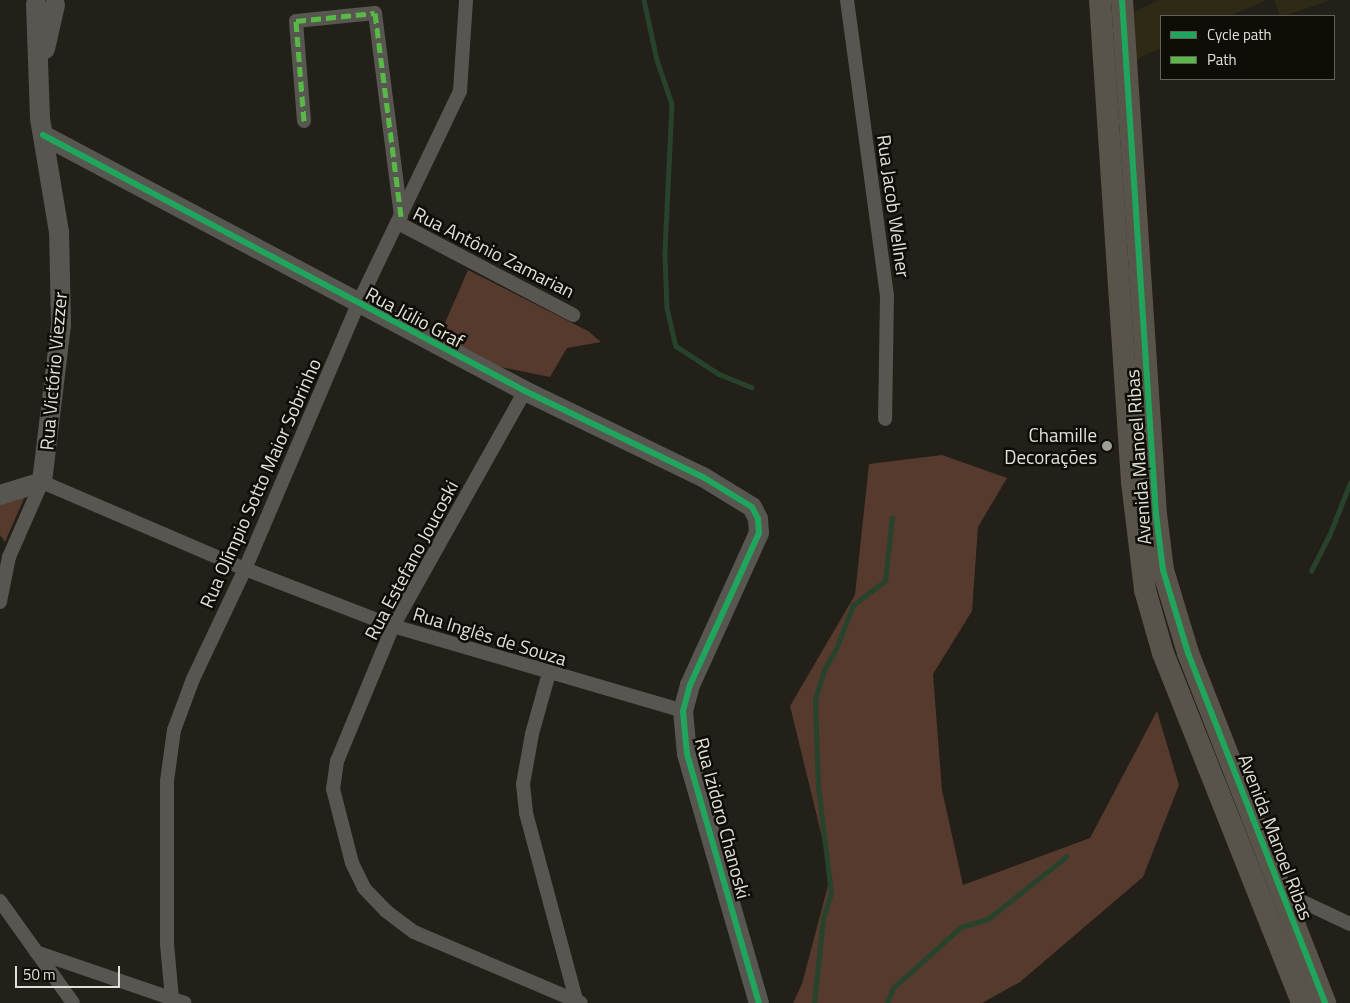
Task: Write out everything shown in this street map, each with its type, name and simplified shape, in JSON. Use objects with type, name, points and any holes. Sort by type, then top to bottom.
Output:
[{"type":"main road","name":"Avenida Manoel Ribas","points":[[1100,0],[1132,482],[1140,568],[1156,634],[1282,946],[1302,1003]]},
{"type":"main road","name":"Avenida Manoel Ribas","points":[[1122,0],[1156,514],[1163,570],[1177,623],[1325,1003]]},
{"type":"main road","points":[[1106,92],[1115,100],[1128,92]]},
{"type":"main road","points":[[1110,147],[1119,142],[1132,151]]},
{"type":"main road","points":[[1132,482],[1141,485],[1156,514]]},
{"type":"main road","points":[[1250,867],[1272,890],[1282,892]]},
{"type":"main road","points":[[1282,946],[1295,945],[1314,974]]},
{"type":"street","name":"Rua Olímpio Sotto Maior Sobrinho","points":[[172,999],[167,944],[167,781],[174,730],[193,678],[245,569],[358,304],[460,91],[466,0]]},
{"type":"street","name":"Rua Jacob Wellner","points":[[847,0],[888,296],[885,419]]},
{"type":"street","name":"Rua Victório Viezzer","points":[[42,482],[59,350],[62,294],[56,202],[43,135],[38,83],[46,1]]},
{"type":"street","points":[[304,121],[296,21],[376,13],[399,220]]},
{"type":"street","name":"Rua Júlio Graf","points":[[43,135],[524,391],[703,477],[752,508],[758,519],[759,533]]},
{"type":"street","name":"Rua Antônio Zamarian","points":[[399,220],[573,314]]},
{"type":"street","name":"Rua Estefano Joucoski","points":[[524,391],[393,626],[337,761],[333,789],[341,828],[364,888],[386,911],[414,932],[578,1002]]},
{"type":"street","points":[[0,495],[42,482]]},
{"type":"street","points":[[0,602],[9,557],[42,482]]},
{"type":"street","name":"Rua Inglês de Souza","points":[[42,482],[245,569],[393,626],[683,711]]},
{"type":"street","name":"Rua Izidoro Chanoski","points":[[759,533],[690,685],[683,711],[687,754],[759,1003]]},
{"type":"street","points":[[549,673],[532,734],[523,784],[528,822],[578,1002]]},
{"type":"street","points":[[1282,892],[1350,924]]},
{"type":"street","points":[[0,900],[73,1003]]},
{"type":"street","points":[[36,952],[185,1003]]},
{"type":"shaded area","points":[[1159,0],[1267,0],[1232,15],[1160,15],[1160,48],[1135,60],[1134,12]]},
{"type":"shaded area","points":[[1274,0],[1331,0],[1287,15],[1280,15]]},
{"type":"shaded area","points":[[468,270],[588,331],[601,342],[567,348],[550,377],[486,364],[438,339]]},
{"type":"shaded area","points":[[942,455],[1007,478],[978,527],[972,611],[933,674],[942,790],[963,885],[1090,838],[1157,711],[1179,785],[1143,877],[1020,982],[982,1003],[793,1003],[802,984],[831,874],[790,706],[855,595],[869,464]]},
{"type":"shaded area","points":[[26,494],[5,542],[0,535],[0,504]]},
{"type":"waterway","points":[[644,0],[657,60],[672,104],[665,254],[667,308],[676,346],[719,374],[752,387]]},
{"type":"waterway","points":[[1311,571],[1329,536],[1350,483]]},
{"type":"waterway","points":[[814,1003],[823,919],[831,893],[818,787],[815,700],[824,670],[836,649],[853,605],[885,581],[892,518]]},
{"type":"waterway","points":[[887,1003],[893,988],[961,927],[988,919],[1066,857]]},
{"type":"marked path","points":[[304,121],[296,21],[375,13],[401,216]]},
{"type":"cycle path","points":[[1122,0],[1156,514],[1163,570],[1188,653],[1325,1003]]},
{"type":"cycle path","points":[[43,135],[525,391],[703,477],[752,507],[758,519],[759,533],[690,685],[683,711],[687,754],[759,1003]]},
{"type":"place","name":"Chamille Decorações","points":[[1107,446]]}]
